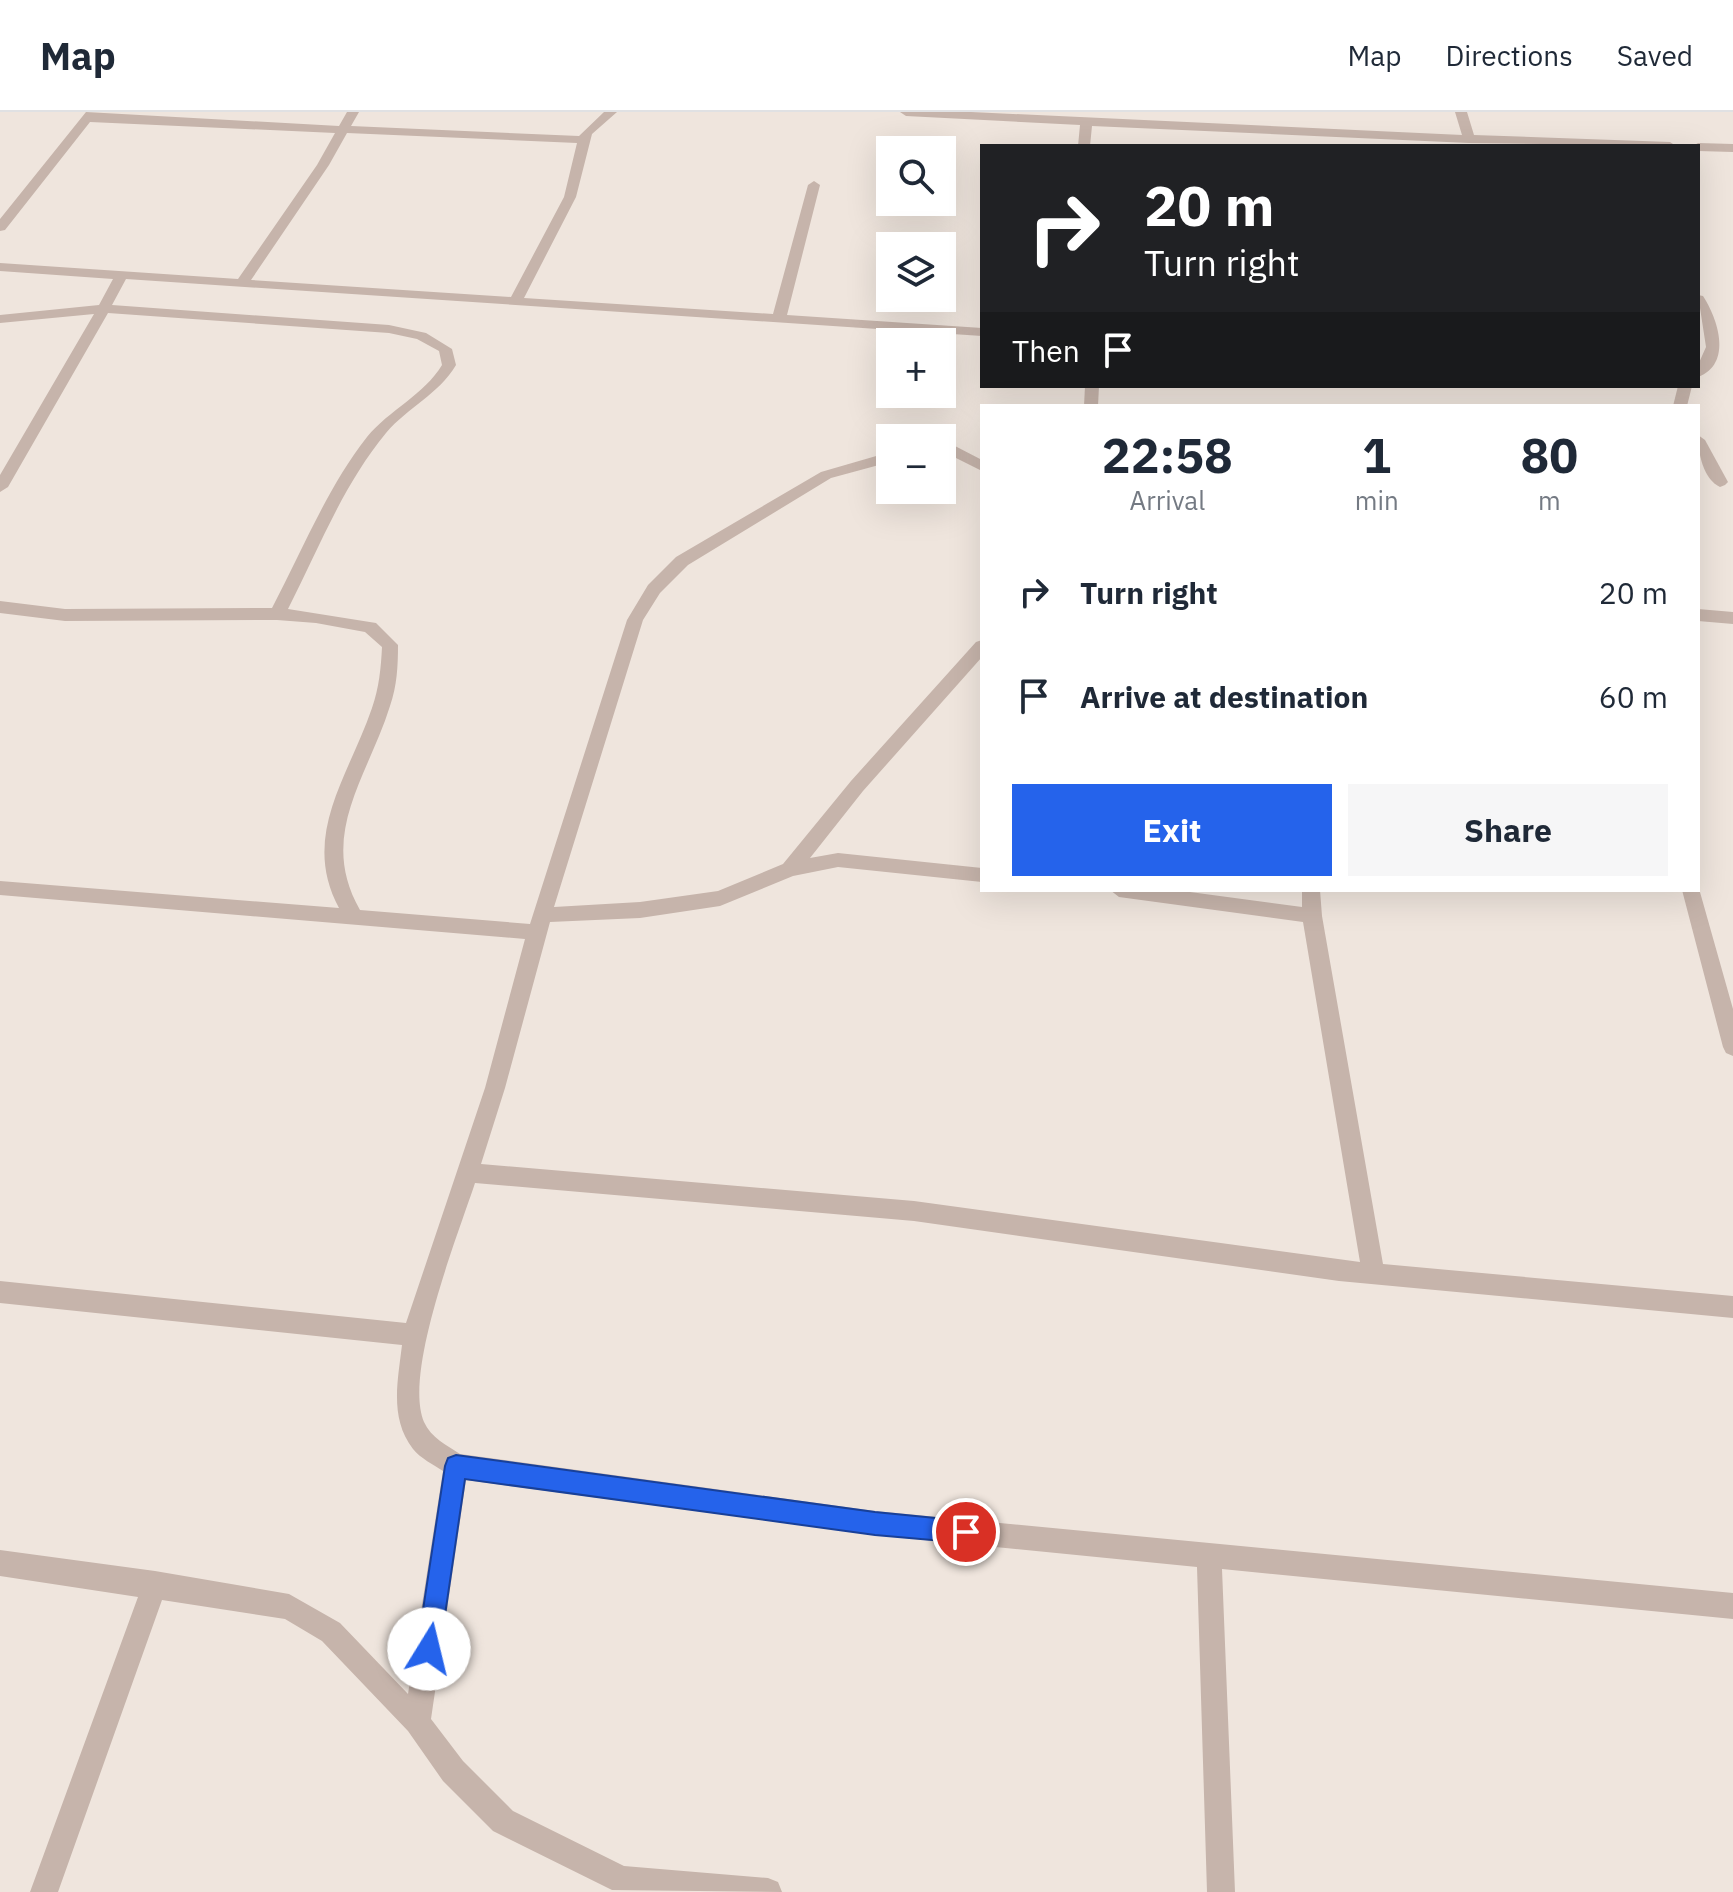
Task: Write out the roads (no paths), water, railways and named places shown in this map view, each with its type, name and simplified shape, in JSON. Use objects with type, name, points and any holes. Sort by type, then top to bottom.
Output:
[{"type":"street","points":[[242,283],[323,165],[353,112]]},
{"type":"street","points":[[515,302],[570,197],[584,140],[594,124],[611,112]]},
{"type":"street","points":[[906,112],[1086,121],[1327,140],[1469,139],[1613,144]]},
{"type":"street","points":[[1461,112],[1469,139]]},
{"type":"street","points":[[0,227],[89,115],[342,131],[584,140]]},
{"type":"street","points":[[1084,144],[1086,121]]},
{"type":"street","points":[[1700,147],[1733,148]]},
{"type":"street","points":[[779,319],[814,185]]},
{"type":"street","points":[[0,267],[980,332]]},
{"type":"street","points":[[0,487],[122,275]]},
{"type":"street","points":[[1700,303],[1715,337],[1706,367],[1700,372]]},
{"type":"street","points":[[0,319],[104,309],[389,329],[421,336],[445,349],[449,365],[440,384],[384,425],[353,470],[277,614]]},
{"type":"street","points":[[1700,443],[1727,482]]},
{"type":"street","points":[[956,452],[980,465]]},
{"type":"street","points":[[876,461],[826,475],[682,561],[654,589],[635,620],[540,924],[468,1173],[414,1335],[408,1405],[412,1423],[422,1442],[456,1466],[875,1523],[1733,1606]]},
{"type":"street","points":[[1700,480],[1727,482]]},
{"type":"street","points":[[0,607],[65,615],[277,614],[370,627],[390,645],[392,670],[378,726],[347,785],[332,832],[334,876],[354,917]]},
{"type":"street","points":[[1700,615],[1733,618]]},
{"type":"street","points":[[790,869],[857,786],[980,648]]},
{"type":"street","points":[[0,888],[354,917],[540,924],[720,898],[790,869],[838,860],[980,875]]},
{"type":"street","points":[[1134,892],[1312,916]]},
{"type":"street","points":[[1311,892],[1312,916],[1373,1274]]},
{"type":"street","points":[[1692,892],[1733,1047]]},
{"type":"street","points":[[468,1173],[914,1211],[1373,1274],[1733,1307]]},
{"type":"street","points":[[0,1292],[414,1335]]},
{"type":"street","points":[[417,1722],[456,1466]]},
{"type":"street","points":[[1209,1555],[1221,1892]]},
{"type":"street","points":[[0,1563],[155,1584],[289,1607],[331,1632],[417,1722],[453,1771],[503,1821],[621,1886],[768,1892]]},
{"type":"street","points":[[44,1892],[155,1584]]}]
